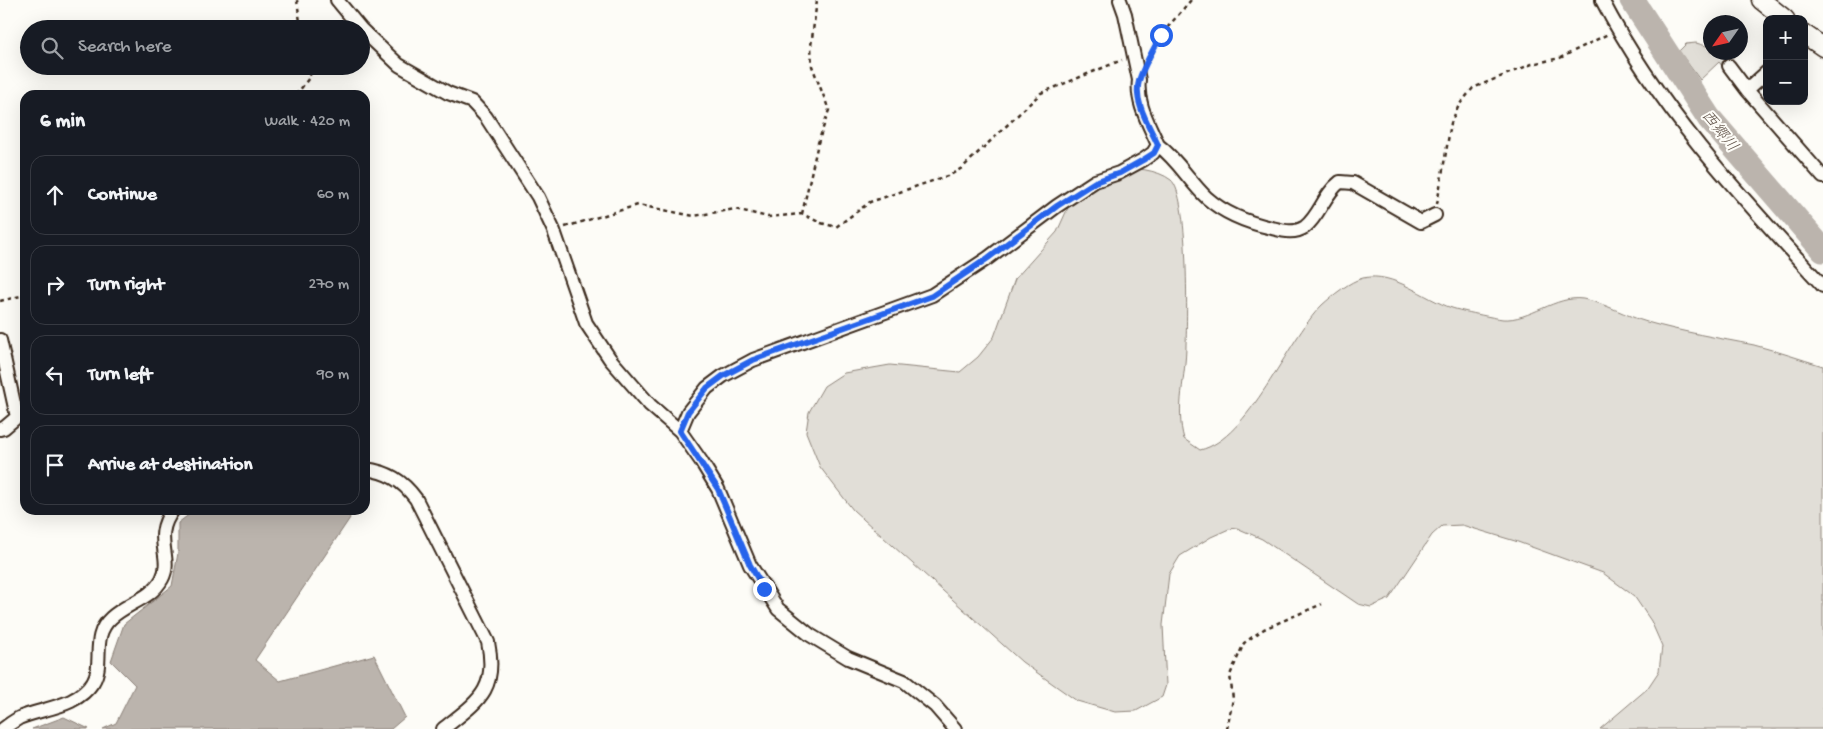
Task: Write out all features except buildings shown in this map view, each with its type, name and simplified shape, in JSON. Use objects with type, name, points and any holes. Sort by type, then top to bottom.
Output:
[{"type":"main road","points":[[1761,0],[1780,15]]},
{"type":"main road","points":[[1808,38],[1823,47]]},
{"type":"street","points":[[337,0],[354,20]]},
{"type":"street","points":[[1120,0],[1125,14],[1139,80],[1137,91],[1141,107],[1158,145],[1170,154],[1207,198],[1224,210],[1250,223],[1294,232],[1306,226],[1331,189],[1340,182],[1352,183],[1421,222],[1435,215]]},
{"type":"street","points":[[1602,0],[1617,30],[1653,87],[1742,198],[1823,286]]},
{"type":"street","points":[[370,38],[399,65],[448,93],[472,102],[486,117],[538,197],[554,231],[586,323],[610,359],[650,405],[680,431],[718,489],[750,565],[778,609],[810,635],[848,658],[904,681],[935,706],[955,729]]},
{"type":"street","points":[[1729,66],[1747,90],[1822,172]]},
{"type":"street","points":[[1747,90],[1763,76]]},
{"type":"street","points":[[680,431],[688,412],[707,388],[723,376],[753,360],[932,296],[988,258],[1057,206],[1095,182],[1120,173],[1154,153],[1158,145]]},
{"type":"street","points":[[0,340],[17,417],[0,429]]},
{"type":"street","points":[[370,470],[390,475],[406,485],[411,492],[488,642],[492,662],[488,687],[470,707],[443,729]]},
{"type":"street","points":[[3,729],[18,719],[70,703],[89,687],[94,680],[100,631],[111,618],[155,590],[163,576],[165,562],[162,536],[165,520],[169,515]]},
{"type":"path","points":[[297,0],[300,20]]},
{"type":"path","points":[[802,214],[818,143],[829,110],[812,66],[811,46],[817,0]]},
{"type":"path","points":[[1139,80],[1161,35],[1191,0]]},
{"type":"path","points":[[1435,215],[1451,123],[1459,105],[1473,88],[1532,64],[1560,58],[1617,30]]},
{"type":"path","points":[[554,231],[638,205],[694,216],[735,208],[768,217],[802,214],[821,224],[836,227],[870,202],[950,175],[962,168],[1041,93],[1133,55]]},
{"type":"path","points":[[300,90],[310,75]]},
{"type":"path","points":[[0,301],[20,296]]},
{"type":"path","points":[[1227,729],[1233,699],[1230,675],[1244,643],[1264,629],[1322,604]]},
{"type":"shaded area","points":[[1696,43],[1703,45],[1703,60],[1731,60],[1723,67],[1719,62],[1700,80],[1679,51],[1686,44]]},
{"type":"shaded area","points":[[1116,167],[1159,173],[1171,180],[1177,190],[1181,208],[1186,258],[1186,357],[1181,416],[1184,439],[1200,450],[1218,442],[1235,428],[1251,409],[1295,341],[1322,305],[1347,285],[1363,278],[1386,278],[1452,308],[1503,319],[1523,316],[1563,301],[1583,299],[1599,303],[1647,322],[1754,345],[1823,366],[1823,729],[1600,729],[1647,689],[1659,671],[1662,646],[1651,621],[1634,596],[1603,573],[1515,541],[1462,525],[1442,526],[1432,535],[1389,599],[1371,607],[1358,604],[1262,539],[1237,528],[1229,529],[1211,537],[1180,556],[1169,574],[1163,625],[1166,685],[1162,697],[1136,711],[1115,712],[1077,701],[1022,662],[853,510],[820,467],[806,432],[809,412],[824,386],[844,373],[890,365],[960,372],[978,357],[994,337],[1015,279],[1057,232],[1075,192],[1087,179]]},
{"type":"shaded area","points":[[188,515],[349,515],[350,518],[255,660],[280,681],[374,655],[405,717],[391,729],[103,729],[116,723],[135,685],[111,661],[124,624],[172,586],[178,553],[178,523]]},
{"type":"shaded area","points":[[64,717],[89,729],[32,729]]},
{"type":"waterway","name":"西郷川","points":[[1632,0],[1709,118],[1823,250]]},
{"type":"route","points":[[764,589],[750,565],[718,489],[680,431],[688,412],[707,388],[723,376],[753,360],[932,296],[988,258],[1057,206],[1095,182],[1120,173],[1154,153],[1158,145],[1141,107],[1137,91],[1139,80],[1161,35]]}]
